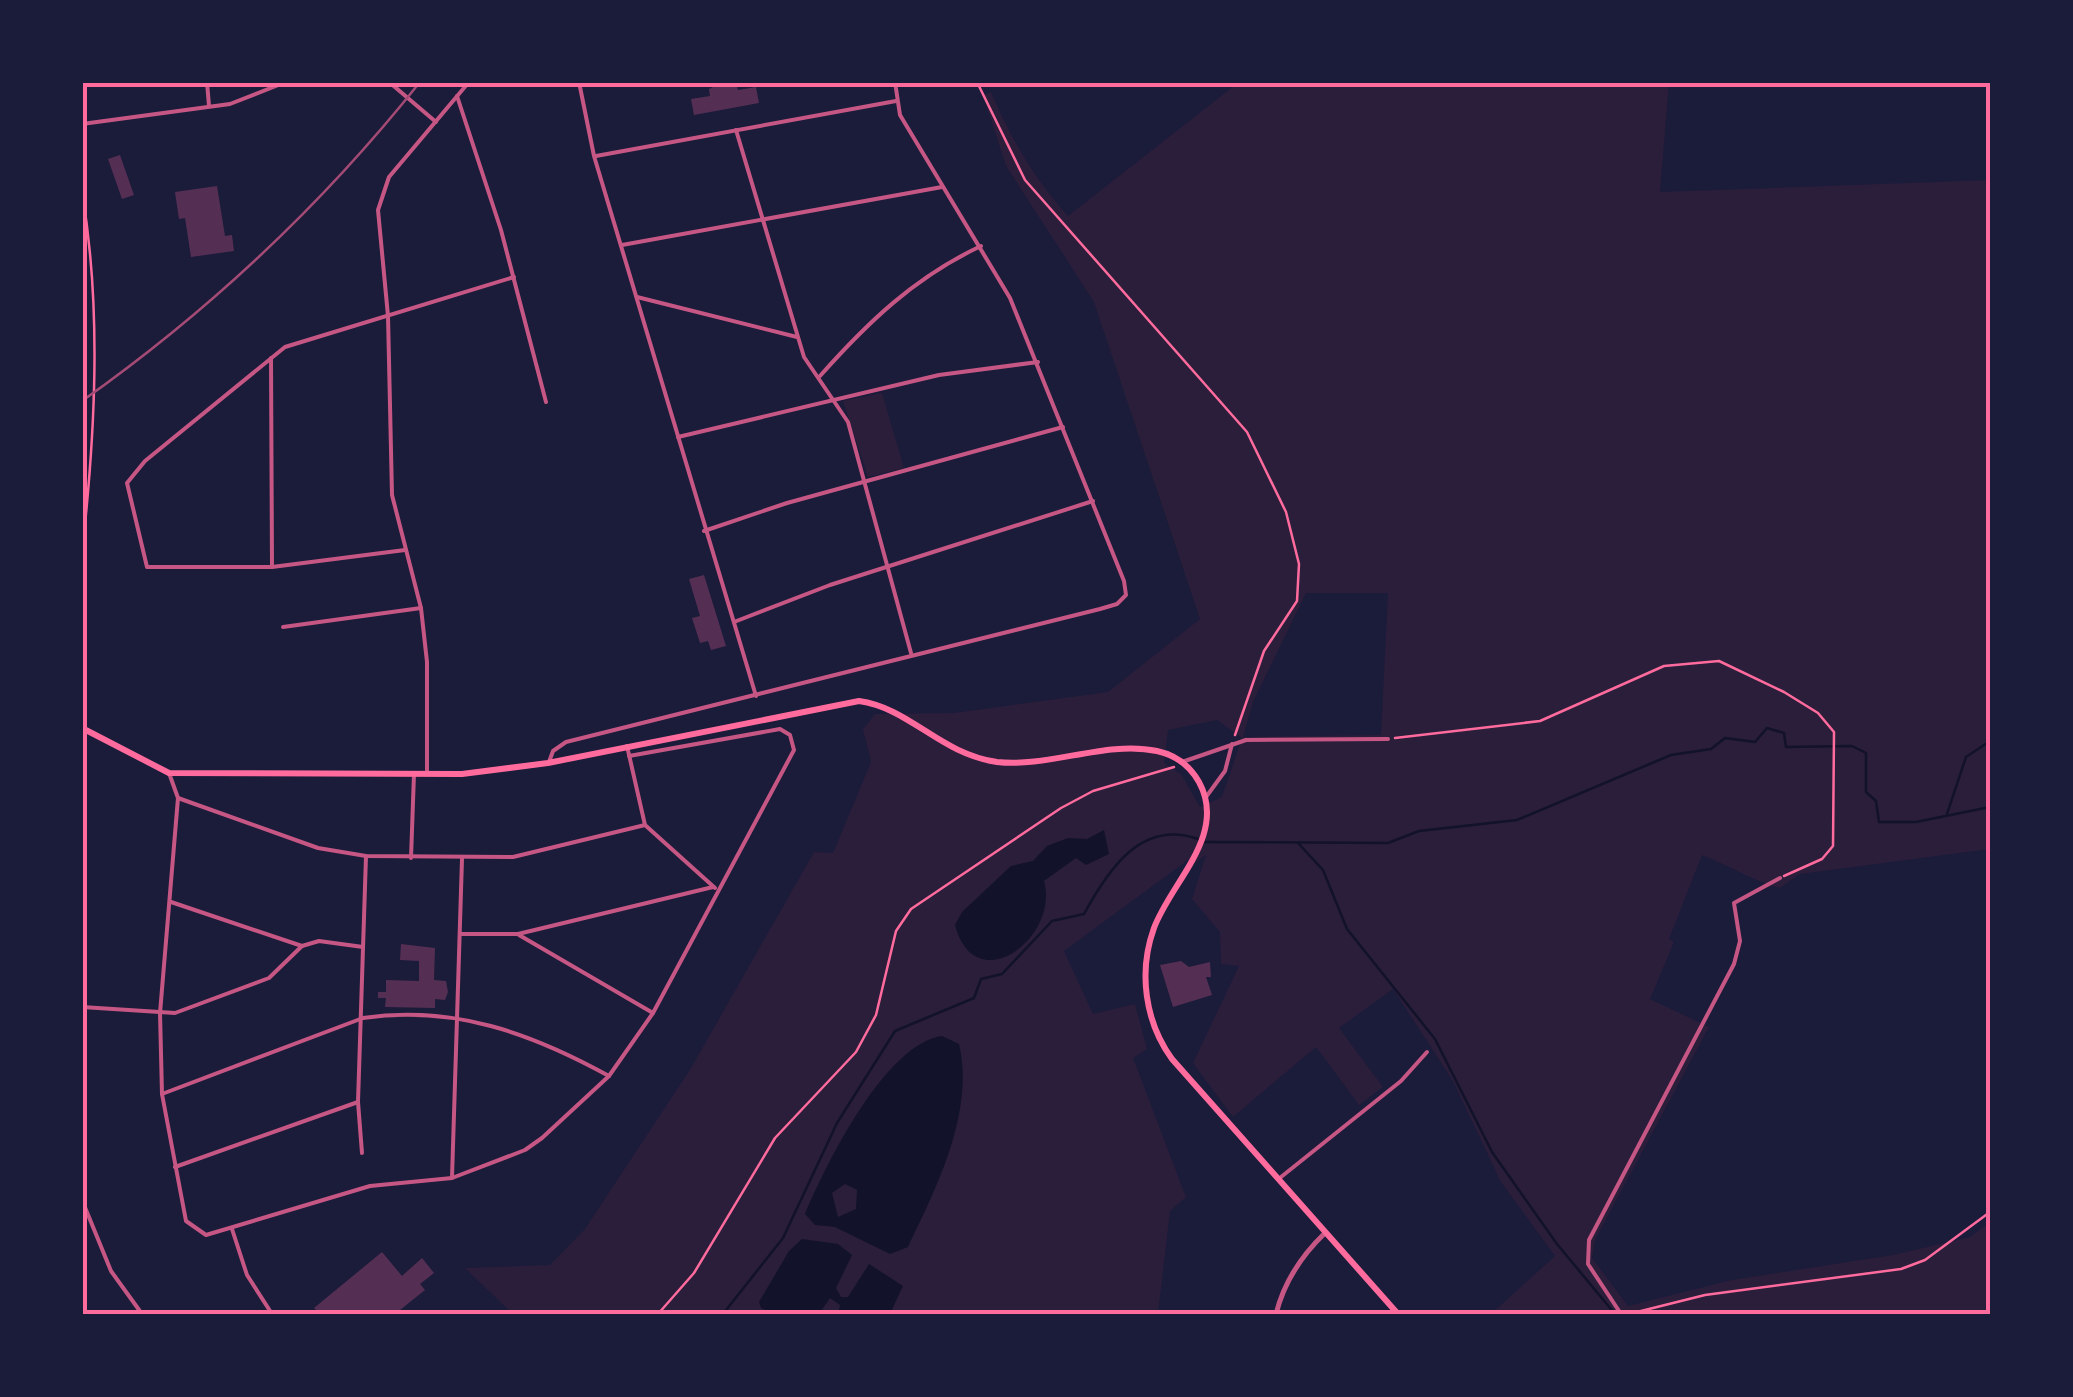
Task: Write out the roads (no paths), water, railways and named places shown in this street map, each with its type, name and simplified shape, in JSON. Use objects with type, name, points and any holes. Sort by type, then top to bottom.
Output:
[{"type":"main road","points":[[82,324],[82,452]]},
{"type":"main road","points":[[82,728],[169,774],[427,774],[548,763],[859,701],[886,708],[954,750],[1002,762],[1139,750],[1155,750],[1182,762],[1206,797],[1206,832],[1154,928],[1145,971],[1156,1032],[1172,1059],[1398,1314]]},
{"type":"street","points":[[207,82],[209,106]]},
{"type":"street","points":[[82,124],[252,98],[286,82]]},
{"type":"street","points":[[389,82],[436,122]]},
{"type":"street","points":[[427,774],[427,662],[421,608],[392,495],[388,316],[377,227],[381,194],[389,177],[468,82]]},
{"type":"street","points":[[579,82],[594,156],[756,696]]},
{"type":"street","points":[[548,763],[553,751],[566,742],[1116,604],[1126,595],[1010,298],[896,102],[894,82]]},
{"type":"street","points":[[457,96],[514,277],[546,402]]},
{"type":"street","points":[[594,156],[896,102]]},
{"type":"street","points":[[736,130],[796,337],[804,357],[837,399],[848,422],[911,654]]},
{"type":"street","points":[[622,245],[945,187]]},
{"type":"street","points":[[820,376],[886,306],[921,279],[981,246]]},
{"type":"street","points":[[406,550],[272,566],[148,567],[127,484],[146,460],[286,347],[514,277]]},
{"type":"street","points":[[637,297],[796,337]]},
{"type":"street","points":[[271,358],[272,566]]},
{"type":"street","points":[[678,437],[938,376],[1038,362]]},
{"type":"street","points":[[704,531],[1063,428]]},
{"type":"street","points":[[734,622],[830,584],[890,569],[1092,502]]},
{"type":"street","points":[[283,627],[421,608]]},
{"type":"street","points":[[169,774],[178,798],[160,1013],[162,1094],[186,1221],[206,1235],[370,1186],[452,1178],[525,1150],[609,1076],[653,1012],[716,888],[792,759],[790,735],[771,730],[629,756]]},
{"type":"street","points":[[1182,762],[1262,738],[1388,739]]},
{"type":"street","points":[[1206,797],[1225,771],[1232,744]]},
{"type":"street","points":[[627,746],[645,824],[716,888]]},
{"type":"street","points":[[410,858],[414,774]]},
{"type":"street","points":[[178,798],[318,848],[366,856],[462,860],[513,857],[645,824]]},
{"type":"street","points":[[362,1153],[358,1102],[366,856]]},
{"type":"street","points":[[452,1178],[462,860]]},
{"type":"street","points":[[1624,1314],[1588,1264],[1589,1240],[1734,964],[1740,941],[1734,903],[1780,878]]},
{"type":"street","points":[[461,934],[518,934],[716,888]]},
{"type":"street","points":[[170,902],[302,946]]},
{"type":"street","points":[[518,934],[653,1012]]},
{"type":"street","points":[[82,1007],[176,1013],[269,978],[302,946],[319,942],[363,948]]},
{"type":"street","points":[[162,1094],[363,1018],[387,1015],[458,1018],[533,1037],[609,1076]]},
{"type":"street","points":[[1277,1180],[1401,1081],[1428,1052]]},
{"type":"street","points":[[175,1166],[358,1102]]},
{"type":"street","points":[[82,1200],[111,1271],[142,1314]]},
{"type":"street","points":[[232,1229],[247,1275],[272,1314]]},
{"type":"street","points":[[1276,1314],[1306,1251],[1324,1233]]},
{"type":"waterway","points":[[1205,842],[1388,843],[1419,831],[1517,820],[1671,755],[1711,749],[1725,738],[1755,742],[1767,728],[1784,733],[1786,747],[1852,746],[1866,753],[1866,792],[1876,801],[1879,822],[1916,822],[1990,807]]},
{"type":"waterway","points":[[1947,814],[1966,757],[1990,741]]},
{"type":"waterway","points":[[723,1314],[783,1238],[837,1123],[895,1031],[974,998],[981,979],[1002,974],[1052,921],[1084,914],[1116,866],[1143,842],[1178,835],[1198,839]]},
{"type":"waterway","points":[[1298,843],[1323,870],[1347,929],[1435,1039],[1492,1152],[1557,1244],[1615,1314]]},
{"type":"railway","points":[[82,401],[175,330],[262,253],[344,171],[420,82]]}]
